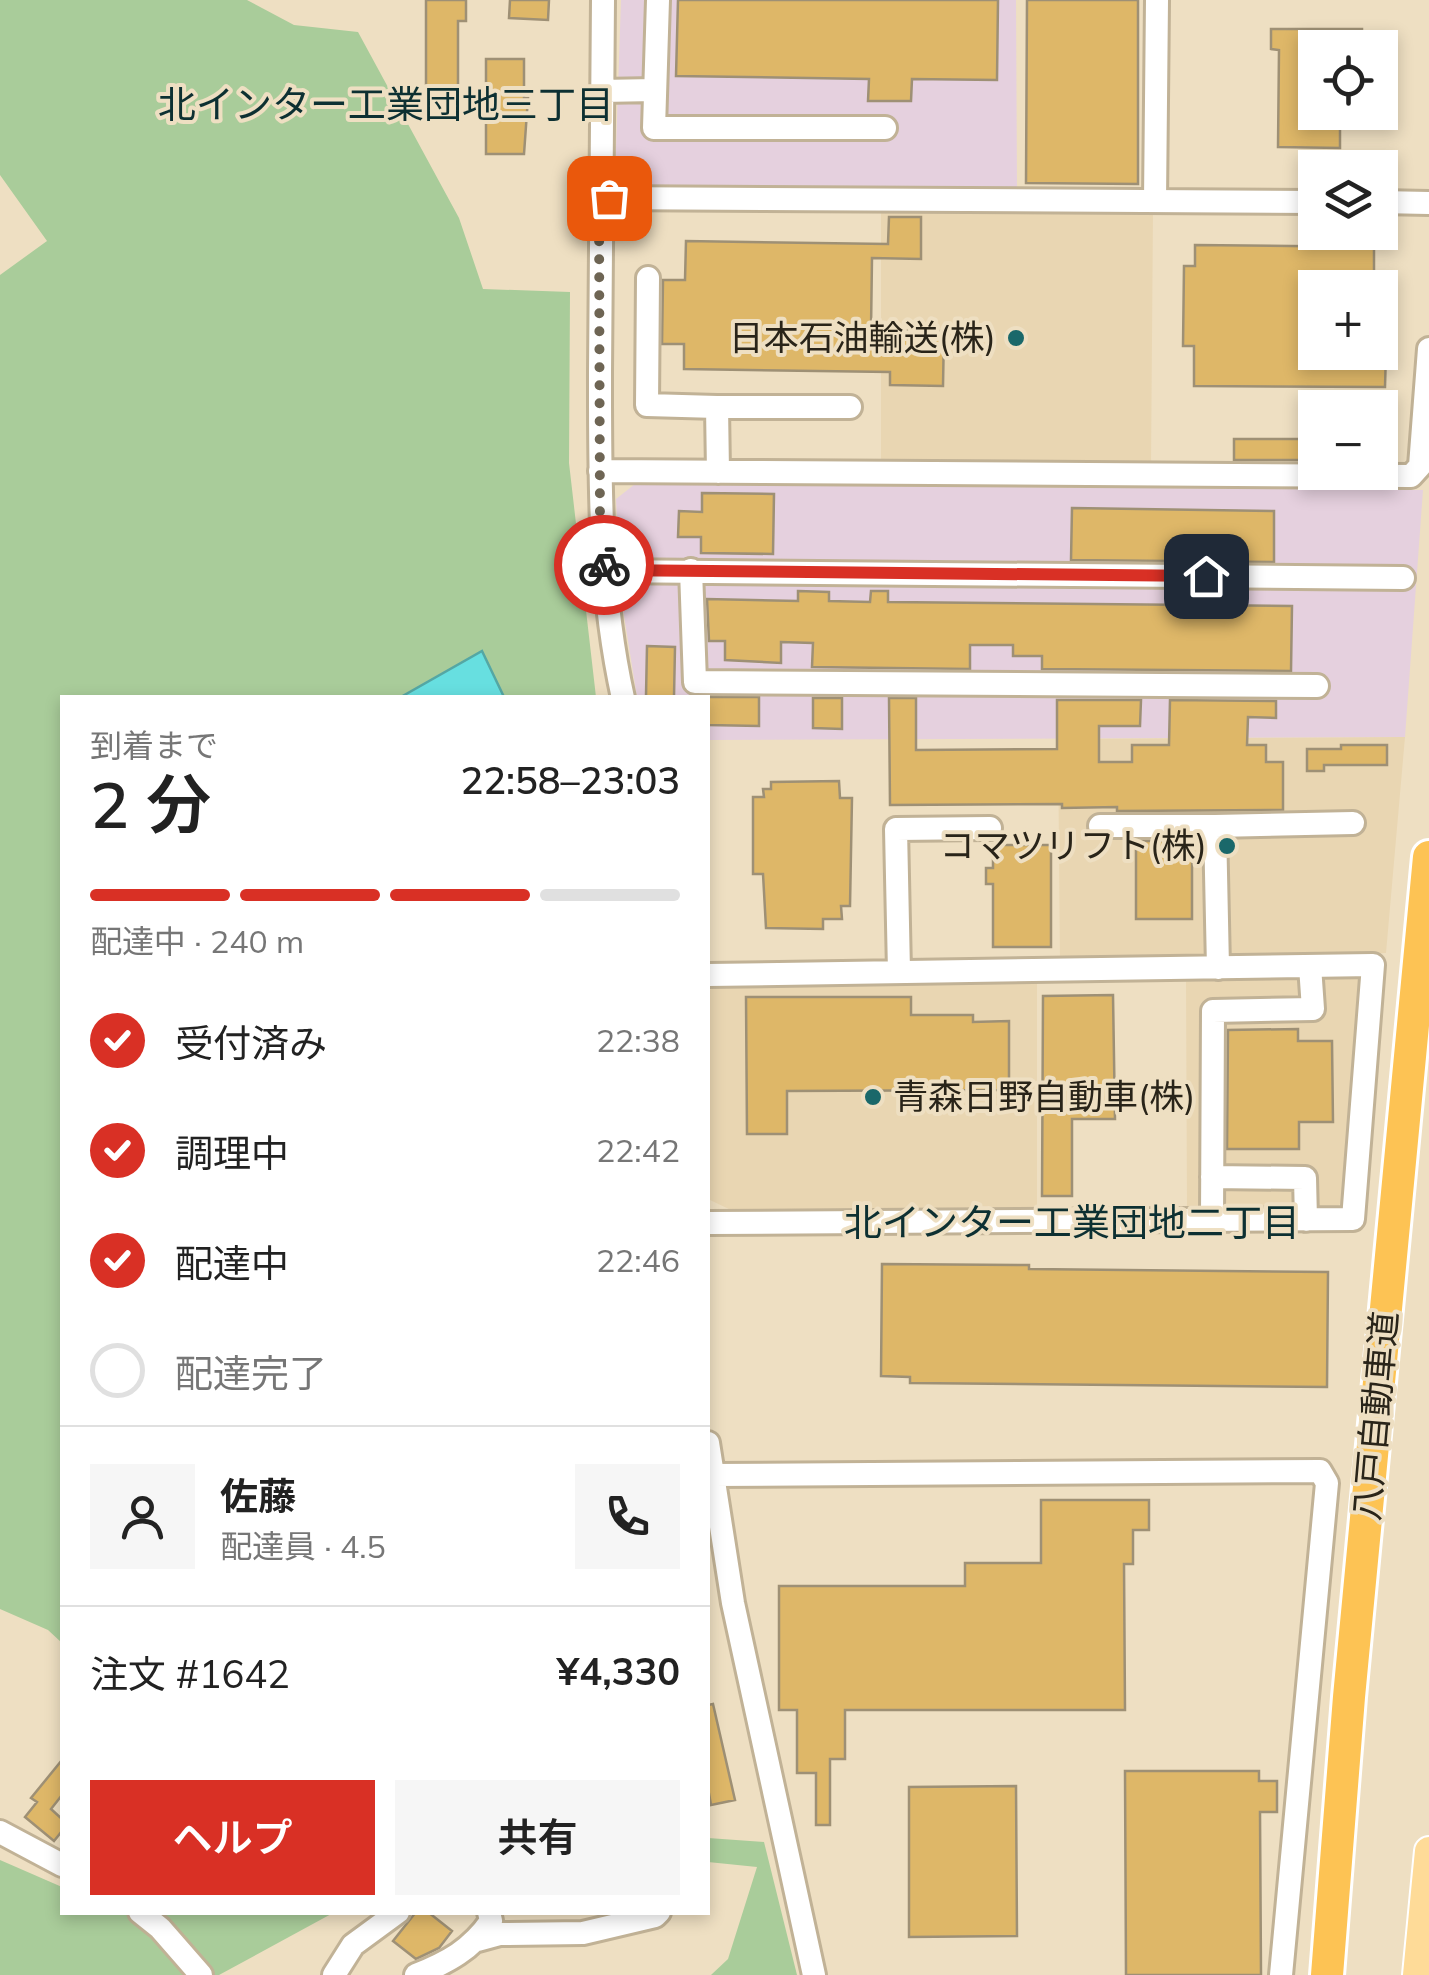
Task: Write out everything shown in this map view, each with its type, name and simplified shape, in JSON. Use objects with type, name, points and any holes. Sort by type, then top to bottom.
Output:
[{"type":"highway","name":"八戸自動車道","points":[[1327,1975],[1349,1696],[1429,856]]},
{"type":"main road","points":[[1417,1975],[1429,1851]]},
{"type":"street","points":[[603,0],[600,538],[621,695]]},
{"type":"street","points":[[658,0],[654,128],[885,128]]},
{"type":"street","points":[[1155,201],[1157,0]]},
{"type":"street","points":[[601,91],[655,90]]},
{"type":"street","points":[[599,198],[1298,202]]},
{"type":"street","points":[[1398,202],[1429,202]]},
{"type":"street","points":[[648,278],[647,405],[850,407]]},
{"type":"street","points":[[600,471],[1411,476],[1420,466],[1429,348]]},
{"type":"street","points":[[717,407],[718,472]]},
{"type":"street","points":[[604,570],[1403,578]]},
{"type":"street","points":[[692,570],[694,682],[1317,686]]},
{"type":"street","points":[[1100,826],[1353,823]]},
{"type":"street","points":[[1215,826],[1218,968]]},
{"type":"street","points":[[898,972],[896,829],[990,828]]},
{"type":"street","points":[[710,975],[1372,965],[1353,1219],[710,1223]]},
{"type":"street","points":[[1212,1220],[1213,1011],[1313,1009],[1310,966]]},
{"type":"street","points":[[1212,1177],[1305,1178],[1306,1220]]},
{"type":"street","points":[[710,1459],[732,1603],[814,1975]]},
{"type":"street","points":[[712,1475],[1320,1471],[1327,1483],[1281,1975]]},
{"type":"street","points":[[0,1832],[60,1864]]},
{"type":"street","points":[[144,1915],[201,1975]]},
{"type":"street","points":[[337,1974],[353,1945],[394,1915]]},
{"type":"street","points":[[416,1975],[450,1961],[478,1940],[490,1921],[489,1915]]},
{"type":"street","points":[[478,1940],[500,1934],[583,1933],[656,1915]]},
{"type":"shaded area","points":[[621,0],[1016,0],[1017,191],[631,187],[615,178]]},
{"type":"shaded area","name":"日本石油輸送(株)","points":[[881,209],[1153,211],[1151,467],[881,465]]},
{"type":"shaded area","points":[[635,484],[1423,490],[1405,737],[710,740],[710,695],[637,695],[621,597],[616,499]]},
{"type":"shaded area","name":"コマツリフト(株)","points":[[1405,737],[1386,953],[1060,960],[1058,739]]},
{"type":"shaded area","points":[[1352,974],[1362,983],[1344,1199],[1335,1210],[1187,1210],[1186,976]]},
{"type":"shaded area","name":"青森日野自動車(株)","points":[[1037,979],[1037,1211],[733,1211],[710,1200],[710,990],[715,983]]},
{"type":"green space","points":[[0,0],[247,0],[294,25],[358,32],[459,218],[483,289],[570,292],[569,463],[596,695],[503,695],[482,652],[405,695],[60,695],[60,1641],[48,1630],[0,1609],[0,275],[47,241],[0,175]]},
{"type":"green space","points":[[710,1838],[764,1842],[797,1975],[711,1975],[728,1959],[757,1867],[710,1862]]},
{"type":"green space","points":[[0,1860],[60,1886],[60,1915],[329,1915],[219,1975],[0,1975]]},
{"type":"water","points":[[482,651],[503,695],[405,695]]},
{"type":"building","points":[[426,0],[466,0],[466,21],[458,21],[458,101],[426,101]]},
{"type":"building","points":[[510,0],[549,0],[548,20],[509,18]]},
{"type":"building","points":[[678,0],[998,0],[997,80],[912,79],[911,101],[868,101],[869,79],[676,76]]},
{"type":"building","points":[[1027,0],[1138,0],[1138,184],[1026,183]]},
{"type":"building","points":[[1271,29],[1362,29],[1298,30],[1298,130],[1340,130],[1340,148],[1278,147],[1279,50],[1271,49]]},
{"type":"building","points":[[486,59],[524,59],[524,98],[528,98],[524,154],[486,154]]},
{"type":"building","points":[[889,217],[921,217],[921,259],[872,258],[871,330],[944,331],[943,386],[890,385],[890,372],[684,369],[684,344],[662,344],[663,280],[685,280],[686,241],[888,244]]},
{"type":"building","points":[[1195,245],[1374,250],[1374,270],[1298,270],[1298,370],[1385,370],[1385,387],[1194,386],[1194,346],[1183,346],[1184,266],[1195,266]]},
{"type":"building","points":[[1234,439],[1298,439],[1298,460],[1234,460]]},
{"type":"building","points":[[702,493],[774,494],[773,554],[701,553],[701,537],[678,537],[679,511],[702,512]]},
{"type":"building","points":[[1072,508],[1274,511],[1274,562],[1071,560]]},
{"type":"building","points":[[798,591],[829,592],[829,601],[870,602],[871,591],[888,591],[888,602],[1292,606],[1291,671],[1042,669],[1042,656],[1013,656],[1013,645],[970,645],[970,669],[812,667],[813,643],[781,642],[781,663],[725,660],[725,641],[709,641],[707,599],[798,601]]},
{"type":"building","points":[[647,646],[675,647],[674,695],[646,695]]},
{"type":"building","points":[[710,697],[759,697],[759,726],[710,725]]},
{"type":"building","points":[[813,698],[842,698],[842,729],[813,728]]},
{"type":"building","points":[[889,698],[916,698],[916,750],[1057,749],[1057,700],[1141,700],[1140,726],[1099,726],[1099,762],[1132,762],[1132,745],[1169,745],[1170,700],[1276,701],[1276,718],[1248,717],[1247,745],[1266,745],[1266,762],[1283,762],[1283,810],[1117,811],[1117,807],[1062,808],[1062,804],[890,805]]},
{"type":"building","points":[[1341,745],[1387,745],[1387,765],[1324,765],[1324,771],[1307,771],[1307,749],[1341,749]]},
{"type":"building","points":[[839,781],[840,798],[852,798],[850,906],[841,906],[842,919],[823,919],[823,929],[766,928],[763,874],[753,874],[753,797],[764,797],[763,789],[771,789],[771,782]]},
{"type":"building","points":[[1136,841],[1192,841],[1192,919],[1136,919]]},
{"type":"building","points":[[993,845],[1051,845],[1051,947],[993,947],[993,884],[986,884],[986,868],[993,868]]},
{"type":"building","points":[[1113,995],[1115,1119],[1072,1119],[1072,1196],[1042,1196],[1043,996]]},
{"type":"building","points":[[746,997],[911,997],[911,1015],[973,1015],[973,1022],[1009,1021],[1009,1090],[787,1091],[787,1134],[747,1134]]},
{"type":"building","points":[[1298,1029],[1298,1041],[1332,1041],[1333,1122],[1299,1122],[1299,1149],[1227,1149],[1228,1030]]},
{"type":"building","points":[[882,1264],[1328,1272],[1327,1387],[910,1383],[910,1377],[881,1376]]},
{"type":"building","points":[[1041,1500],[1149,1500],[1149,1530],[1133,1530],[1133,1564],[1124,1564],[1125,1710],[845,1710],[845,1759],[830,1759],[830,1825],[816,1825],[816,1773],[797,1773],[797,1710],[779,1710],[779,1586],[965,1586],[965,1563],[1041,1563]]},
{"type":"building","points":[[713,1704],[735,1800],[711,1805],[710,1799]]},
{"type":"building","points":[[60,1762],[60,1798],[51,1809],[60,1817],[60,1834],[54,1841],[25,1817],[37,1802],[31,1798]]},
{"type":"building","points":[[1125,1771],[1259,1771],[1259,1781],[1277,1781],[1277,1812],[1260,1812],[1261,1975],[1126,1975]]},
{"type":"building","points":[[1016,1786],[1017,1936],[909,1937],[909,1787]]},
{"type":"building","points":[[414,1915],[432,1915],[452,1931],[439,1948],[416,1959],[393,1941]]},
{"type":"way so far","points":[[604,565],[600,538],[599,198],[609,198]]},
{"type":"place","name":"日本石油輸送(株)","points":[[1016,338]]},
{"type":"place","name":"コマツリフト(株)","points":[[1227,846]]},
{"type":"place","name":"青森日野自動車(株)","points":[[873,1097]]},
{"type":"district","name":"北インター工業団地三丁目","points":[[386,105]]},
{"type":"district","name":"北インター工業団地二丁目","points":[[1072,1223]]},
{"type":"route","points":[[604,565],[604,570],[1206,576]]}]
